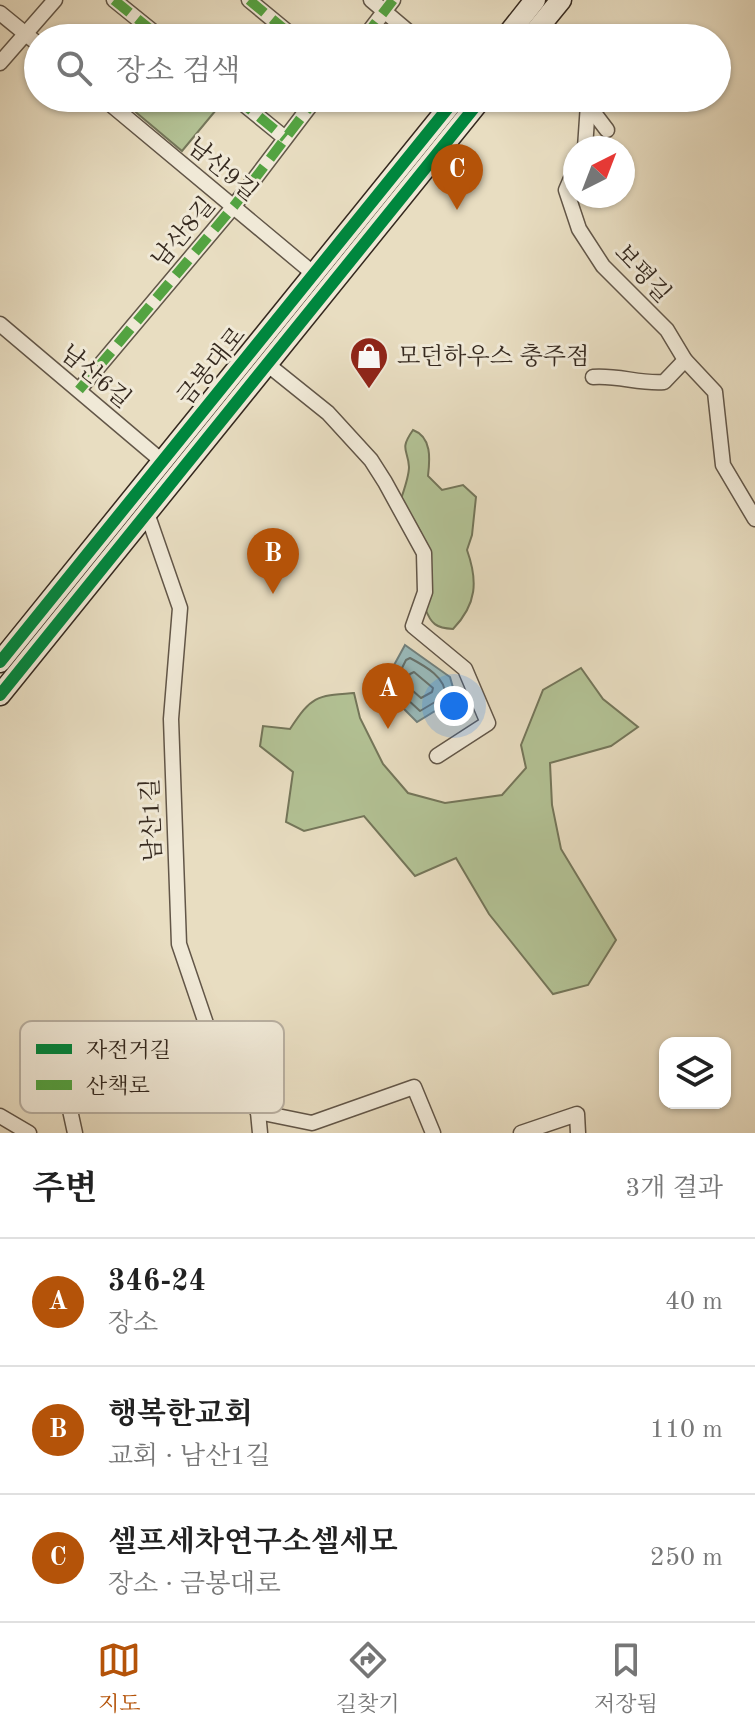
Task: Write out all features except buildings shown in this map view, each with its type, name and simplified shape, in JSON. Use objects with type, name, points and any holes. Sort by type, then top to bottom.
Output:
[{"type":"street","points":[[33,24],[55,0]]},
{"type":"street","points":[[114,0],[144,24]]},
{"type":"street","points":[[249,0],[278,24]]},
{"type":"street","points":[[371,0],[390,6],[405,24]]},
{"type":"street","points":[[516,24],[535,0]]},
{"type":"street","points":[[541,24],[561,0]]},
{"type":"street","points":[[375,24],[390,6]]},
{"type":"street","points":[[0,13],[24,32]]},
{"type":"street","points":[[0,63],[24,34]]},
{"type":"street","name":"남산9길","points":[[120,112],[314,274]]},
{"type":"street","points":[[253,112],[285,138]]},
{"type":"street","name":"남산8길","points":[[79,390],[234,206],[305,112]]},
{"type":"street","name":"금봉대로","points":[[0,662],[445,112]]},
{"type":"street","name":"금봉대로","points":[[0,695],[471,112]]},
{"type":"street","points":[[585,112],[585,136]]},
{"type":"street","points":[[593,112],[607,130]]},
{"type":"street","name":"보평길","points":[[572,208],[579,229],[603,266],[667,330],[685,360],[715,392],[723,465],[755,519]]},
{"type":"street","name":"남산6길","points":[[0,324],[163,462]]},
{"type":"street","points":[[593,377],[664,382],[685,360]]},
{"type":"street","points":[[267,364],[328,413],[371,460],[424,553],[425,592],[413,626],[465,669],[488,723],[437,756]]},
{"type":"street","name":"남산1길","points":[[147,513],[180,608],[171,719],[179,944],[205,1021]]},
{"type":"street","points":[[263,1113],[312,1123],[414,1087],[433,1133]]},
{"type":"street","points":[[71,1113],[75,1133]]},
{"type":"street","name":"남산1길","points":[[258,1113],[260,1133]]},
{"type":"street","points":[[521,1133],[577,1114],[578,1133]]},
{"type":"street","points":[[0,1116],[29,1133]]},
{"type":"green space","points":[[136,112],[214,112],[182,151]]},
{"type":"green space","points":[[413,430],[427,443],[428,476],[442,490],[463,485],[476,497],[472,535],[467,550],[473,572],[473,592],[467,610],[453,629],[435,624],[425,608],[432,577],[431,563],[418,526],[401,499],[409,471],[405,446]]},
{"type":"green space","points":[[581,668],[603,699],[638,727],[611,746],[550,763],[552,805],[561,849],[616,940],[588,985],[553,994],[489,914],[456,858],[415,876],[364,816],[304,831],[286,822],[293,772],[260,746],[263,726],[290,729],[316,700],[354,693],[360,718],[383,764],[408,793],[445,803],[502,795],[526,768],[521,745],[543,690]]},
{"type":"water","points":[[405,645],[450,677],[456,698],[417,722],[382,687]]},
{"type":"marked path","points":[[114,0],[144,24]]},
{"type":"marked path","points":[[249,0],[278,24]]},
{"type":"marked path","points":[[375,24],[393,0]]},
{"type":"marked path","points":[[253,112],[285,138]]},
{"type":"marked path","points":[[79,390],[234,206],[305,112]]},
{"type":"cycle path","points":[[0,662],[445,112]]},
{"type":"cycle path","points":[[0,695],[471,112]]},
{"type":"place","name":"셀프세차연구소셀세모","points":[[457,210]]},
{"type":"place","name":"모던하우스 충주점","points":[[369,390]]},
{"type":"place","name":"행복한교회","points":[[273,594]]},
{"type":"place","name":"346-24","points":[[388,729]]}]
